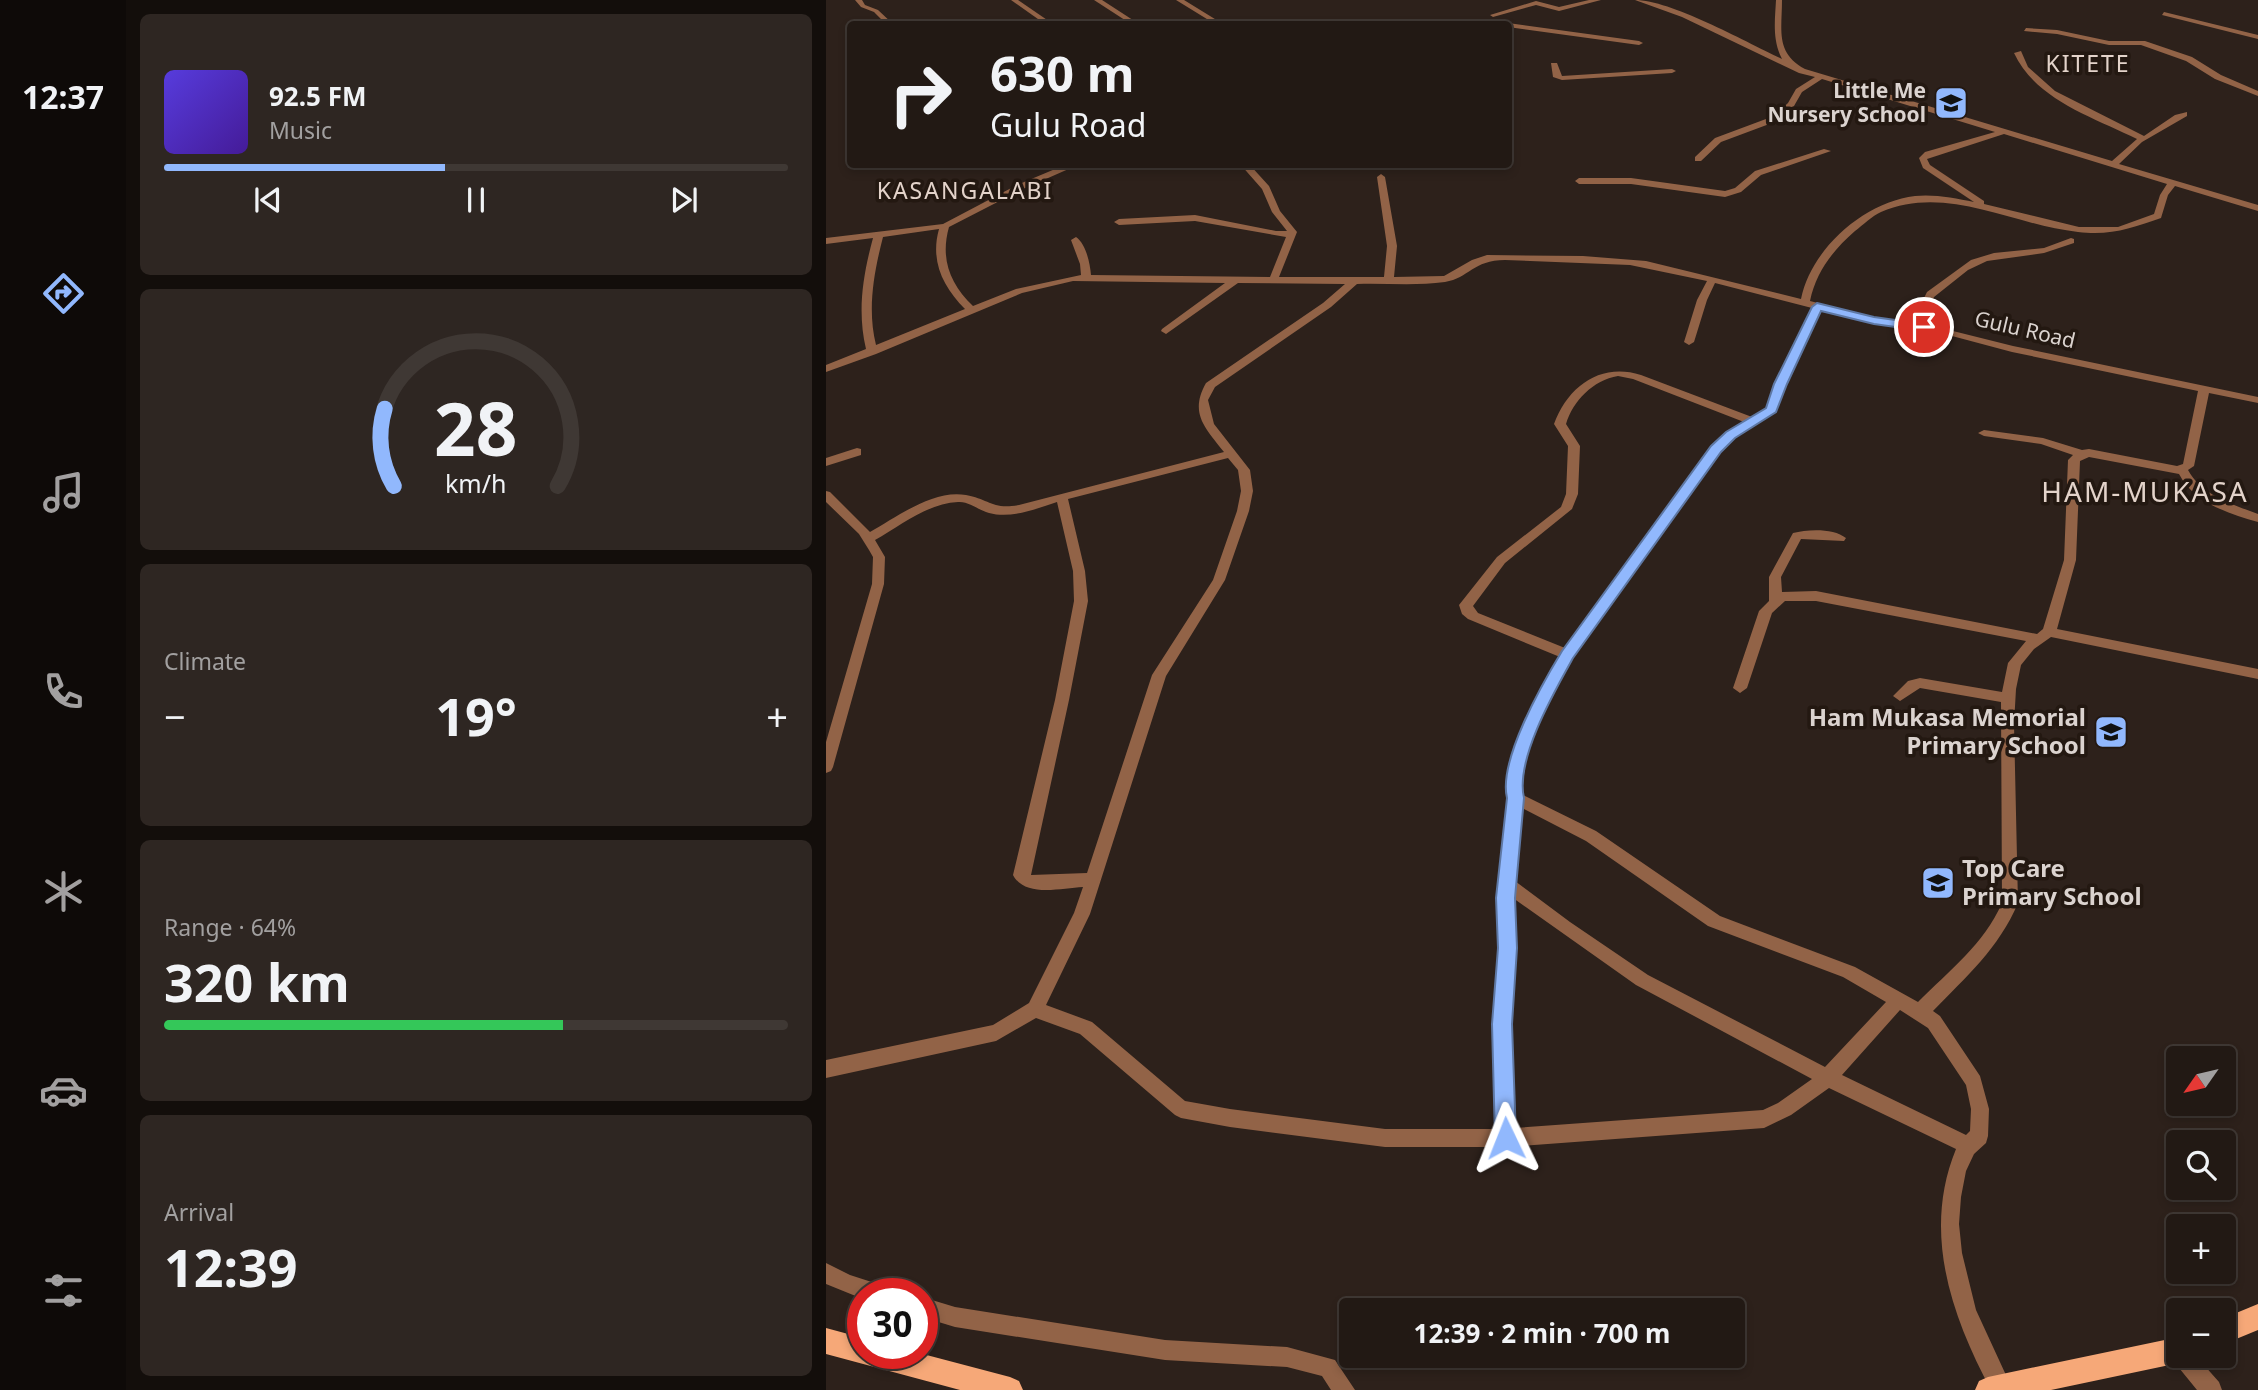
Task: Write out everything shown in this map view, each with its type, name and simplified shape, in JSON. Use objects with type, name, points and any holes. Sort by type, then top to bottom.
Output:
[{"type":"main road","points":[[2236,1326],[2258,1317]]},
{"type":"main road","points":[[826,1341],[847,1347]]},
{"type":"main road","points":[[1994,1388],[2166,1355]]},
{"type":"main road","points":[[931,1369],[1010,1390]]},
{"type":"street","points":[[858,0],[886,21]]},
{"type":"street","points":[[1016,2],[1032,0]]},
{"type":"street","points":[[1097,0],[1130,21]]},
{"type":"street","points":[[1180,0],[1214,21]]},
{"type":"street","points":[[1493,15],[1536,3],[1559,9],[1598,0]]},
{"type":"street","points":[[1638,0],[1684,16],[1819,78],[2258,208]]},
{"type":"street","points":[[1779,0],[1780,54],[1788,65]]},
{"type":"street","points":[[1016,2],[1044,21]]},
{"type":"street","points":[[2164,14],[2258,37]]},
{"type":"street","points":[[1512,26],[1639,43]]},
{"type":"street","points":[[2026,30],[2057,32],[2109,43],[2142,43],[2189,59],[2218,77],[2258,94]]},
{"type":"street","points":[[2018,53],[2021,66],[2038,84],[2141,140]]},
{"type":"street","points":[[1554,65],[1558,77],[1562,78],[1672,71]]},
{"type":"street","points":[[1698,159],[1718,140],[1777,118],[1799,91],[1819,78]]},
{"type":"street","points":[[2113,164],[2141,140],[2158,131],[2167,121],[2184,114]]},
{"type":"street","points":[[1983,205],[1927,166],[1923,158],[1928,154],[2003,132]]},
{"type":"street","points":[[1579,181],[1631,181],[1725,194],[1738,190],[1758,173],[1827,151]]},
{"type":"street","points":[[826,241],[945,226],[1020,187],[1066,168]]},
{"type":"street","points":[[1248,168],[1266,188],[1276,212],[1292,234]]},
{"type":"street","points":[[1381,177],[1392,246],[1389,279]]},
{"type":"street","points":[[1506,1138],[1502,1024],[1507,948],[1507,884],[1516,798],[1512,785],[1526,738],[1550,684],[1568,654],[1716,449],[1730,435],[1772,410],[1811,304],[1813,273],[1849,229],[1867,215],[1908,199],[1983,205],[2076,230],[2096,231],[2148,222],[2158,216],[2164,195],[2172,183]]},
{"type":"street","points":[[1119,222],[1195,218],[1276,234],[1292,234]]},
{"type":"street","points":[[945,226],[938,253],[947,281],[957,296],[972,310]]},
{"type":"street","points":[[872,352],[867,334],[865,308],[869,272],[879,234]]},
{"type":"street","points":[[1274,279],[1292,234]]},
{"type":"street","points":[[1076,240],[1086,264],[1086,277]]},
{"type":"street","points":[[1924,327],[1926,303],[1930,293],[1955,277],[1972,261],[2042,251],[2071,241]]},
{"type":"street","name":"Gulu Road","points":[[826,369],[1036,286],[1086,277],[1354,281],[1456,276],[1472,263],[1486,258],[1604,259],[1661,267],[1874,320],[1924,327],[2012,349],[2258,400]]},
{"type":"street","points":[[1689,342],[1702,300],[1712,280]]},
{"type":"street","points":[[1166,331],[1235,281]]},
{"type":"street","points":[[826,1069],[996,1033],[1035,1009],[1082,914],[1159,675],[1219,580],[1243,511],[1247,491],[1244,470],[1229,454],[1205,415],[1203,400],[1210,385],[1327,304],[1354,281]]},
{"type":"street","points":[[1568,654],[1473,617],[1467,611],[1466,605],[1501,560],[1566,509],[1572,494],[1575,468],[1574,446],[1560,424],[1563,413],[1584,388],[1612,373],[1622,373],[1708,402],[1751,421]]},
{"type":"street","points":[[1984,433],[2043,441],[2081,454],[2182,469],[2188,466],[2204,389]]},
{"type":"street","points":[[826,462],[857,452]]},
{"type":"street","points":[[869,538],[924,509],[958,498],[975,500],[992,509],[1006,511],[1229,454]]},
{"type":"street","points":[[1920,1012],[1988,944],[2003,924],[2010,903],[2008,698],[2015,663],[2029,646],[2044,636],[2070,560],[2074,460],[2081,454]]},
{"type":"street","points":[[2182,469],[2186,480],[2217,502],[2258,518]]},
{"type":"street","points":[[826,495],[869,538],[879,557],[878,584],[826,767]]},
{"type":"street","points":[[1062,497],[1079,571],[1081,601],[1062,700],[1021,875],[1024,880],[1033,883],[1094,879]]},
{"type":"street","points":[[1776,601],[1775,577],[1797,536],[1810,534],[1840,538]]},
{"type":"street","points":[[1740,688],[1766,611],[1782,597],[1816,596],[2258,674]]},
{"type":"street","points":[[1900,696],[1913,685],[1920,683],[2008,698]]},
{"type":"street","points":[[1516,798],[1591,836],[1714,921],[1849,972],[1934,1022],[1974,1082],[1980,1109],[1979,1136],[1967,1145],[1949,1202],[1950,1242],[1965,1306],[1994,1388]]},
{"type":"street","points":[[1507,884],[1564,928],[1642,980],[1828,1077],[1967,1145]]},
{"type":"street","points":[[1035,1009],[1086,1028],[1181,1109],[1385,1138],[1506,1138],[1764,1119],[1777,1114],[1828,1077],[1898,1000]]},
{"type":"street","points":[[826,1273],[847,1284]]},
{"type":"street","points":[[938,1312],[955,1317],[1166,1350],[1287,1357],[1328,1367],[1345,1390]]},
{"type":"street","points":[[2192,1368],[2211,1390]]},
{"type":"place","name":"Little Me Nursery School","points":[[1951,103]]},
{"type":"place","name":"Ham Mukasa Memorial Primary School","points":[[2111,732]]},
{"type":"place","name":"Top Care Primary School","points":[[1938,883]]},
{"type":"district","name":"KITETE","points":[[2088,64]]},
{"type":"district","name":"KASANGALABI","points":[[965,191]]},
{"type":"district","name":"HAM-MUKASA","points":[[2145,492]]},
{"type":"route","points":[[1506,1138],[1502,1024],[1507,948],[1505,898],[1516,798],[1512,785],[1526,738],[1550,684],[1568,654],[1716,449],[1730,435],[1772,410],[1780,384],[1817,307],[1874,320],[1924,327]]}]
